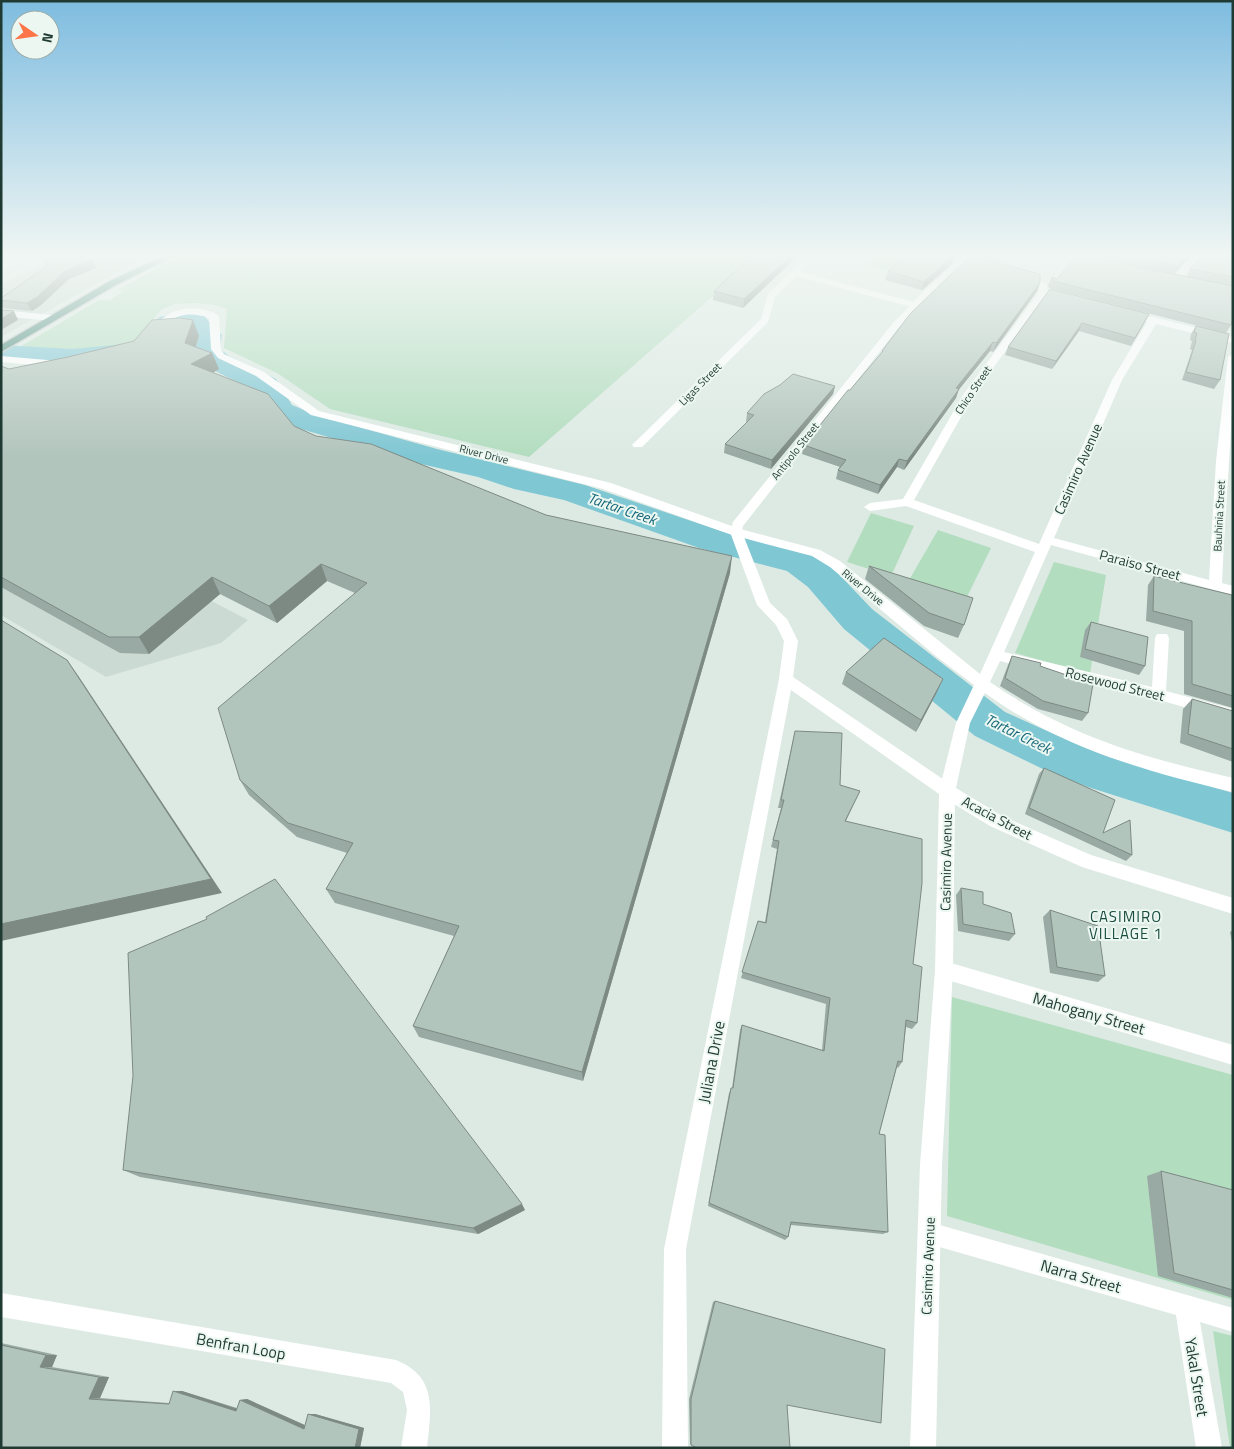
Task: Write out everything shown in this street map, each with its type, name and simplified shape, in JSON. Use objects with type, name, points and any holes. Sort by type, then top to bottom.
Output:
[{"type":"highway","points":[[1,349],[46,322]]},
{"type":"street","name":"River Drive","points":[[143,345],[162,322]]},
{"type":"street","name":"River Drive","points":[[214,322],[216,350],[221,356],[260,374],[315,413],[607,486],[738,537],[816,552],[835,564],[978,690],[1017,708],[1057,730],[1086,742],[1139,761],[1233,785]]},
{"type":"street","name":"Ligas Street","points":[[638,445],[763,322]]},
{"type":"street","name":"Antipolo Street","points":[[738,537],[737,524],[900,322]]},
{"type":"street","name":"Chico Street","points":[[907,502],[968,395],[1023,322]]},
{"type":"street","name":"Casimiro Avenue","points":[[923,1448],[931,1165],[944,970],[947,791],[963,724],[996,655],[1118,380],[1152,322]]},
{"type":"street","points":[[1159,322],[1233,340]]},
{"type":"street","name":"Bauhinia Street","points":[[1215,586],[1222,461],[1233,357]]},
{"type":"street","points":[[1,359],[74,365]]},
{"type":"street","name":"Paraiso Street","points":[[870,506],[907,502],[1045,545],[1233,591]]},
{"type":"street","points":[[738,537],[764,605],[782,622],[791,640],[786,679]]},
{"type":"street","points":[[1158,694],[1162,638]]},
{"type":"street","name":"Rosewood Street","points":[[996,655],[1158,694],[1233,715]]},
{"type":"street","name":"Acacia Street","points":[[786,679],[947,791],[996,821],[1088,862],[1165,887],[1233,906]]},
{"type":"street","name":"Juliana Drive","points":[[675,1448],[675,1250],[786,679]]},
{"type":"street","name":"Mahogany Street","points":[[944,970],[1233,1055]]},
{"type":"street","name":"Narra Street","points":[[930,1233],[1233,1320]]},
{"type":"street","name":"Benfran Loop","points":[[1,1306],[396,1372],[412,1385],[419,1410],[414,1448]]},
{"type":"street","name":"Yakal Street","points":[[1186,1306],[1209,1448]]},
{"type":"shaded area","points":[[1,322],[29,322],[1,337]]},
{"type":"shaded area","points":[[1,491],[248,620],[221,643],[106,677],[1,615]]},
{"type":"green space","points":[[63,322],[151,322],[131,345],[79,355],[18,348]]},
{"type":"green space","points":[[226,322],[684,322],[529,457],[330,409],[277,373],[224,348]]},
{"type":"green space","points":[[871,513],[914,526],[891,576],[847,562]]},
{"type":"green space","points":[[938,530],[991,548],[962,607],[905,587]]},
{"type":"green space","points":[[1054,562],[1106,575],[1090,674],[1015,653]]},
{"type":"green space","points":[[952,997],[1233,1075],[1233,1300],[947,1216]]},
{"type":"green space","points":[[1213,1331],[1233,1336],[1233,1448],[1230,1448]]},
{"type":"building","points":[[151,322],[192,322],[185,343],[212,353],[191,364],[268,394],[294,426],[316,436],[371,444],[546,515],[732,556],[582,1072],[413,1026],[459,926],[326,889],[353,843],[288,823],[240,780],[218,708],[367,583],[321,564],[269,606],[212,577],[139,637],[109,637],[1,577],[1,366],[9,369],[134,341]]},
{"type":"building","points":[[904,322],[1012,322],[996,343],[993,342],[956,388],[959,389],[907,461],[899,459],[880,485],[838,470],[846,460],[804,445]]},
{"type":"building","points":[[1026,322],[1145,322],[1135,338],[1082,323],[1056,361],[1008,347]]},
{"type":"building","points":[[1217,322],[1232,322],[1231,325]]},
{"type":"building","points":[[1196,326],[1229,334],[1220,380],[1186,372],[1196,341],[1197,333],[1194,332]]},
{"type":"building","points":[[793,374],[835,386],[772,460],[725,444],[754,415],[747,413],[764,394],[780,385]]},
{"type":"building","points":[[869,566],[973,598],[964,625],[929,613]]},
{"type":"building","points":[[1154,576],[1232,595],[1233,696],[1192,684],[1192,621],[1153,611]]},
{"type":"building","points":[[1,620],[67,660],[211,879],[1,924]]},
{"type":"building","points":[[1091,622],[1148,637],[1145,666],[1085,649]]},
{"type":"building","points":[[884,638],[943,679],[921,720],[846,672]]},
{"type":"building","points":[[1012,656],[1041,663],[1040,666],[1093,684],[1088,713],[1043,701],[1005,678]]},
{"type":"building","points":[[1192,699],[1233,711],[1233,749],[1188,734]]},
{"type":"building","points":[[795,731],[842,733],[840,785],[860,791],[845,821],[922,839],[922,883],[913,964],[922,967],[917,1023],[906,1020],[902,1062],[898,1061],[879,1134],[885,1135],[888,1232],[791,1222],[788,1237],[709,1203],[731,1088],[733,1088],[742,1025],[824,1051],[830,998],[742,972],[758,921],[766,923],[779,841],[773,840],[784,800],[781,800]]},
{"type":"building","points":[[1044,768],[1115,800],[1103,833],[1130,820],[1132,855],[1029,808]]},
{"type":"building","points":[[275,879],[522,1204],[473,1228],[123,1170],[133,1076],[128,953],[207,919],[206,917]]},
{"type":"building","points":[[961,888],[983,892],[983,904],[1011,913],[1015,934],[963,924]]},
{"type":"building","points":[[1050,910],[1098,926],[1105,976],[1057,967]]},
{"type":"building","points":[[1161,1171],[1233,1190],[1233,1290],[1174,1273]]},
{"type":"building","points":[[715,1301],[885,1349],[881,1423],[787,1405],[790,1448],[697,1448],[691,1445],[691,1399]]},
{"type":"building","points":[[1,1345],[46,1355],[40,1367],[99,1377],[89,1399],[169,1404],[173,1391],[236,1411],[240,1400],[304,1429],[308,1414],[359,1429],[355,1448],[1,1448]]},
{"type":"waterway","name":"Tartar Creek","points":[[1,353],[72,357],[142,350],[168,323],[176,322]]},
{"type":"waterway","name":"Tartar Creek","points":[[189,322],[195,322],[208,335],[206,352],[219,362],[266,385],[281,411],[305,421],[432,457],[487,469],[526,482],[573,492],[711,540],[799,562],[821,578],[858,619],[990,724],[1067,760],[1104,774],[1233,813]]},
{"type":"district","name":"CASIMIRO VILLAGE 1","points":[[1126,926]]}]
